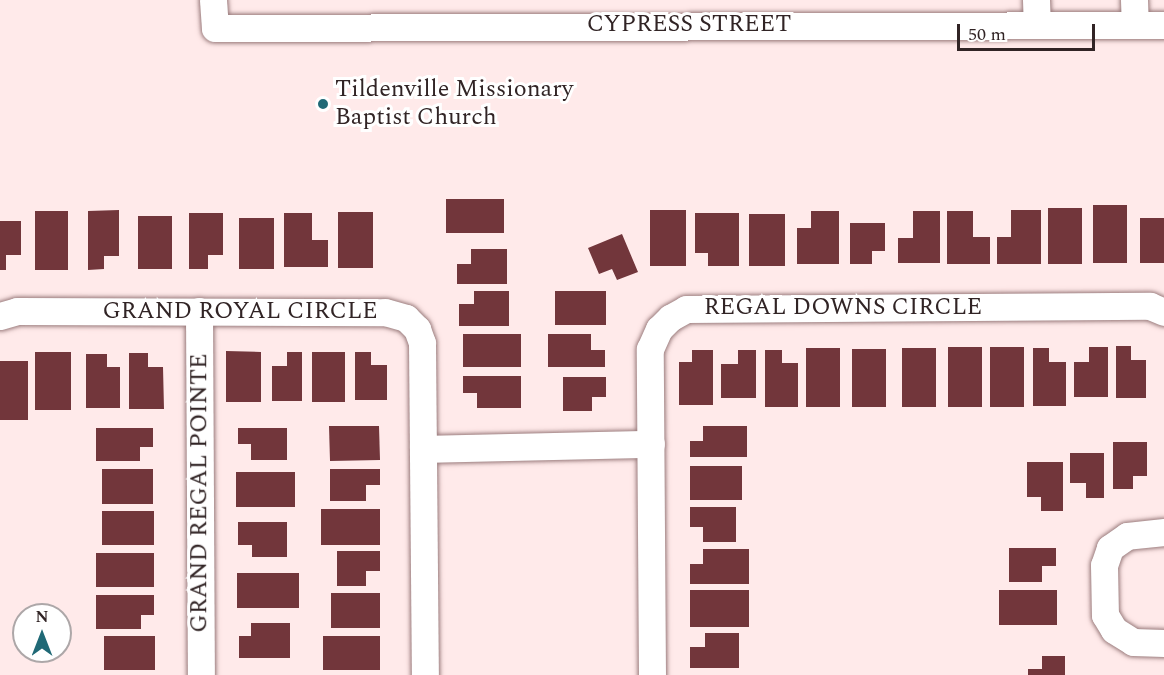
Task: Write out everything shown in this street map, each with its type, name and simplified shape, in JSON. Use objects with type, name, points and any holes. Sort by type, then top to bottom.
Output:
[{"type":"street","name":"CYPRESS STREET","points":[[213,0],[215,28],[660,12],[1134,13],[1164,25]]},
{"type":"street","name":"REGAL DOWNS CIRCLE","points":[[652,675],[650,349],[659,328],[686,309],[1150,306],[1164,312]]},
{"type":"street","name":"GRAND ROYAL CIRCLE","points":[[0,316],[17,311],[199,311],[385,312],[406,318],[417,328],[422,342],[425,675]]},
{"type":"street","name":"GRAND REGAL POINTE","points":[[199,311],[201,675]]},
{"type":"street","points":[[423,449],[651,444]]},
{"type":"street","points":[[1164,532],[1127,536],[1110,548],[1104,565],[1105,615],[1114,630],[1133,642],[1164,643]]},
{"type":"building","points":[[446,199],[504,199],[504,233],[446,233]]},
{"type":"building","points":[[1093,205],[1127,205],[1127,263],[1093,263]]},
{"type":"building","points":[[1048,208],[1082,208],[1082,264],[1048,264]]},
{"type":"building","points":[[119,210],[119,256],[104,256],[104,269],[88,270],[88,211]]},
{"type":"building","points":[[650,210],[686,210],[686,266],[650,266]]},
{"type":"building","points":[[1011,210],[1041,210],[1041,264],[997,264],[997,237],[1011,237]]},
{"type":"building","points":[[35,211],[68,211],[68,270],[35,270]]},
{"type":"building","points":[[811,211],[839,211],[839,264],[797,264],[797,228],[811,228]]},
{"type":"building","points":[[913,211],[940,211],[940,263],[898,263],[898,238],[913,238]]},
{"type":"building","points":[[947,211],[973,211],[973,237],[990,237],[990,264],[947,264]]},
{"type":"building","points":[[338,212],[373,212],[373,268],[338,268]]},
{"type":"building","points":[[189,213],[223,213],[223,255],[208,255],[208,269],[189,269]]},
{"type":"building","points":[[284,213],[312,213],[312,240],[328,240],[328,267],[284,267]]},
{"type":"building","points":[[695,213],[739,213],[739,266],[708,266],[708,253],[695,253]]},
{"type":"building","points":[[749,214],[785,214],[785,266],[749,266]]},
{"type":"building","points":[[138,216],[172,216],[172,269],[138,269]]},
{"type":"building","points":[[239,218],[274,218],[274,269],[239,269]]},
{"type":"building","points":[[1140,218],[1164,218],[1164,263],[1140,263]]},
{"type":"building","points":[[0,221],[21,221],[21,255],[6,255],[6,270],[0,270]]},
{"type":"building","points":[[850,223],[885,223],[885,251],[872,251],[872,264],[850,264]]},
{"type":"building","points":[[622,234],[638,272],[617,280],[612,269],[599,274],[588,248]]},
{"type":"building","points":[[471,249],[507,249],[507,284],[457,284],[457,264],[471,264]]},
{"type":"building","points":[[474,291],[509,291],[509,326],[459,326],[459,304],[474,304]]},
{"type":"building","points":[[555,291],[606,291],[606,325],[555,325]]},
{"type":"building","points":[[463,334],[521,334],[521,367],[463,367]]},
{"type":"building","points":[[548,334],[591,334],[591,350],[605,350],[605,367],[548,367]]},
{"type":"building","points":[[1116,346],[1131,346],[1131,360],[1146,360],[1146,398],[1116,398]]},
{"type":"building","points":[[948,347],[982,347],[982,407],[948,407]]},
{"type":"building","points":[[990,347],[1024,347],[1024,407],[990,407]]},
{"type":"building","points":[[1089,347],[1108,347],[1108,397],[1074,397],[1074,362],[1089,362]]},
{"type":"building","points":[[806,348],[840,348],[840,407],[806,407]]},
{"type":"building","points":[[902,348],[936,348],[936,407],[902,407]]},
{"type":"building","points":[[1033,348],[1049,348],[1049,362],[1066,362],[1066,406],[1033,406]]},
{"type":"building","points":[[852,349],[886,349],[886,407],[852,407]]},
{"type":"building","points":[[692,350],[713,350],[713,405],[679,405],[679,362],[692,362]]},
{"type":"building","points":[[738,350],[756,350],[756,398],[721,398],[721,364],[738,364]]},
{"type":"building","points":[[765,350],[782,350],[782,363],[798,363],[798,407],[765,407]]},
{"type":"building","points":[[226,351],[261,352],[261,402],[226,402]]},
{"type":"building","points":[[35,352],[71,352],[71,410],[35,410]]},
{"type":"building","points":[[287,352],[302,352],[302,401],[272,401],[272,366],[287,366]]},
{"type":"building","points":[[312,352],[345,352],[345,402],[312,402]]},
{"type":"building","points":[[355,352],[371,352],[371,365],[387,365],[387,400],[355,400]]},
{"type":"building","points":[[129,353],[148,353],[148,367],[163,367],[164,409],[129,409]]},
{"type":"building","points":[[86,354],[107,354],[107,367],[120,367],[120,408],[86,408]]},
{"type":"building","points":[[0,361],[28,361],[28,420],[0,420]]},
{"type":"building","points":[[463,376],[521,376],[521,408],[477,408],[477,393],[463,393]]},
{"type":"building","points":[[563,377],[606,377],[606,397],[592,397],[592,411],[563,411]]},
{"type":"building","points":[[329,426],[379,426],[380,460],[330,461]]},
{"type":"building","points":[[703,426],[747,426],[747,457],[690,457],[690,441],[703,441]]},
{"type":"building","points":[[96,428],[153,428],[153,447],[140,447],[140,461],[96,461]]},
{"type":"building","points":[[238,428],[287,428],[287,460],[251,460],[251,444],[238,444]]},
{"type":"building","points":[[1113,442],[1147,442],[1147,476],[1133,476],[1133,489],[1113,489]]},
{"type":"building","points":[[1070,453],[1104,453],[1104,498],[1086,498],[1086,483],[1070,483]]},
{"type":"building","points":[[1027,462],[1063,462],[1063,511],[1041,511],[1041,497],[1027,497]]},
{"type":"building","points":[[690,466],[742,466],[742,500],[690,500]]},
{"type":"building","points":[[102,469],[153,469],[153,504],[102,504]]},
{"type":"building","points":[[330,469],[380,469],[380,485],[366,485],[366,501],[330,501]]},
{"type":"building","points":[[236,472],[295,472],[295,507],[236,507]]},
{"type":"building","points":[[690,507],[736,507],[736,542],[703,542],[703,527],[690,527]]},
{"type":"building","points":[[321,509],[380,509],[380,545],[321,545]]},
{"type":"building","points":[[102,511],[154,511],[154,545],[102,545]]},
{"type":"building","points":[[238,522],[287,522],[287,557],[252,557],[252,545],[238,545]]},
{"type":"building","points":[[1009,548],[1056,548],[1056,566],[1042,566],[1042,582],[1009,582]]},
{"type":"building","points":[[703,549],[749,549],[749,584],[690,584],[690,564],[703,564]]},
{"type":"building","points":[[337,551],[380,551],[380,571],[366,571],[366,586],[337,586]]},
{"type":"building","points":[[96,553],[154,553],[154,587],[96,587]]},
{"type":"building","points":[[237,573],[299,573],[299,608],[237,608]]},
{"type":"building","points":[[690,590],[749,590],[749,627],[690,627]]},
{"type":"building","points":[[999,590],[1057,590],[1057,625],[999,625]]},
{"type":"building","points":[[331,593],[380,593],[380,628],[331,628]]},
{"type":"building","points":[[96,595],[154,595],[154,615],[141,615],[141,629],[96,629]]},
{"type":"building","points":[[251,623],[290,623],[290,658],[239,658],[239,636],[251,636]]},
{"type":"building","points":[[705,633],[739,633],[739,668],[690,668],[690,647],[705,647]]},
{"type":"building","points":[[104,636],[155,636],[155,670],[104,670]]},
{"type":"building","points":[[323,636],[380,636],[380,670],[323,670]]},
{"type":"building","points":[[1042,656],[1065,656],[1065,675],[1028,675],[1028,669],[1042,669]]},
{"type":"place","name":"Tildenville Missionary Baptist Church","points":[[323,104]]}]
